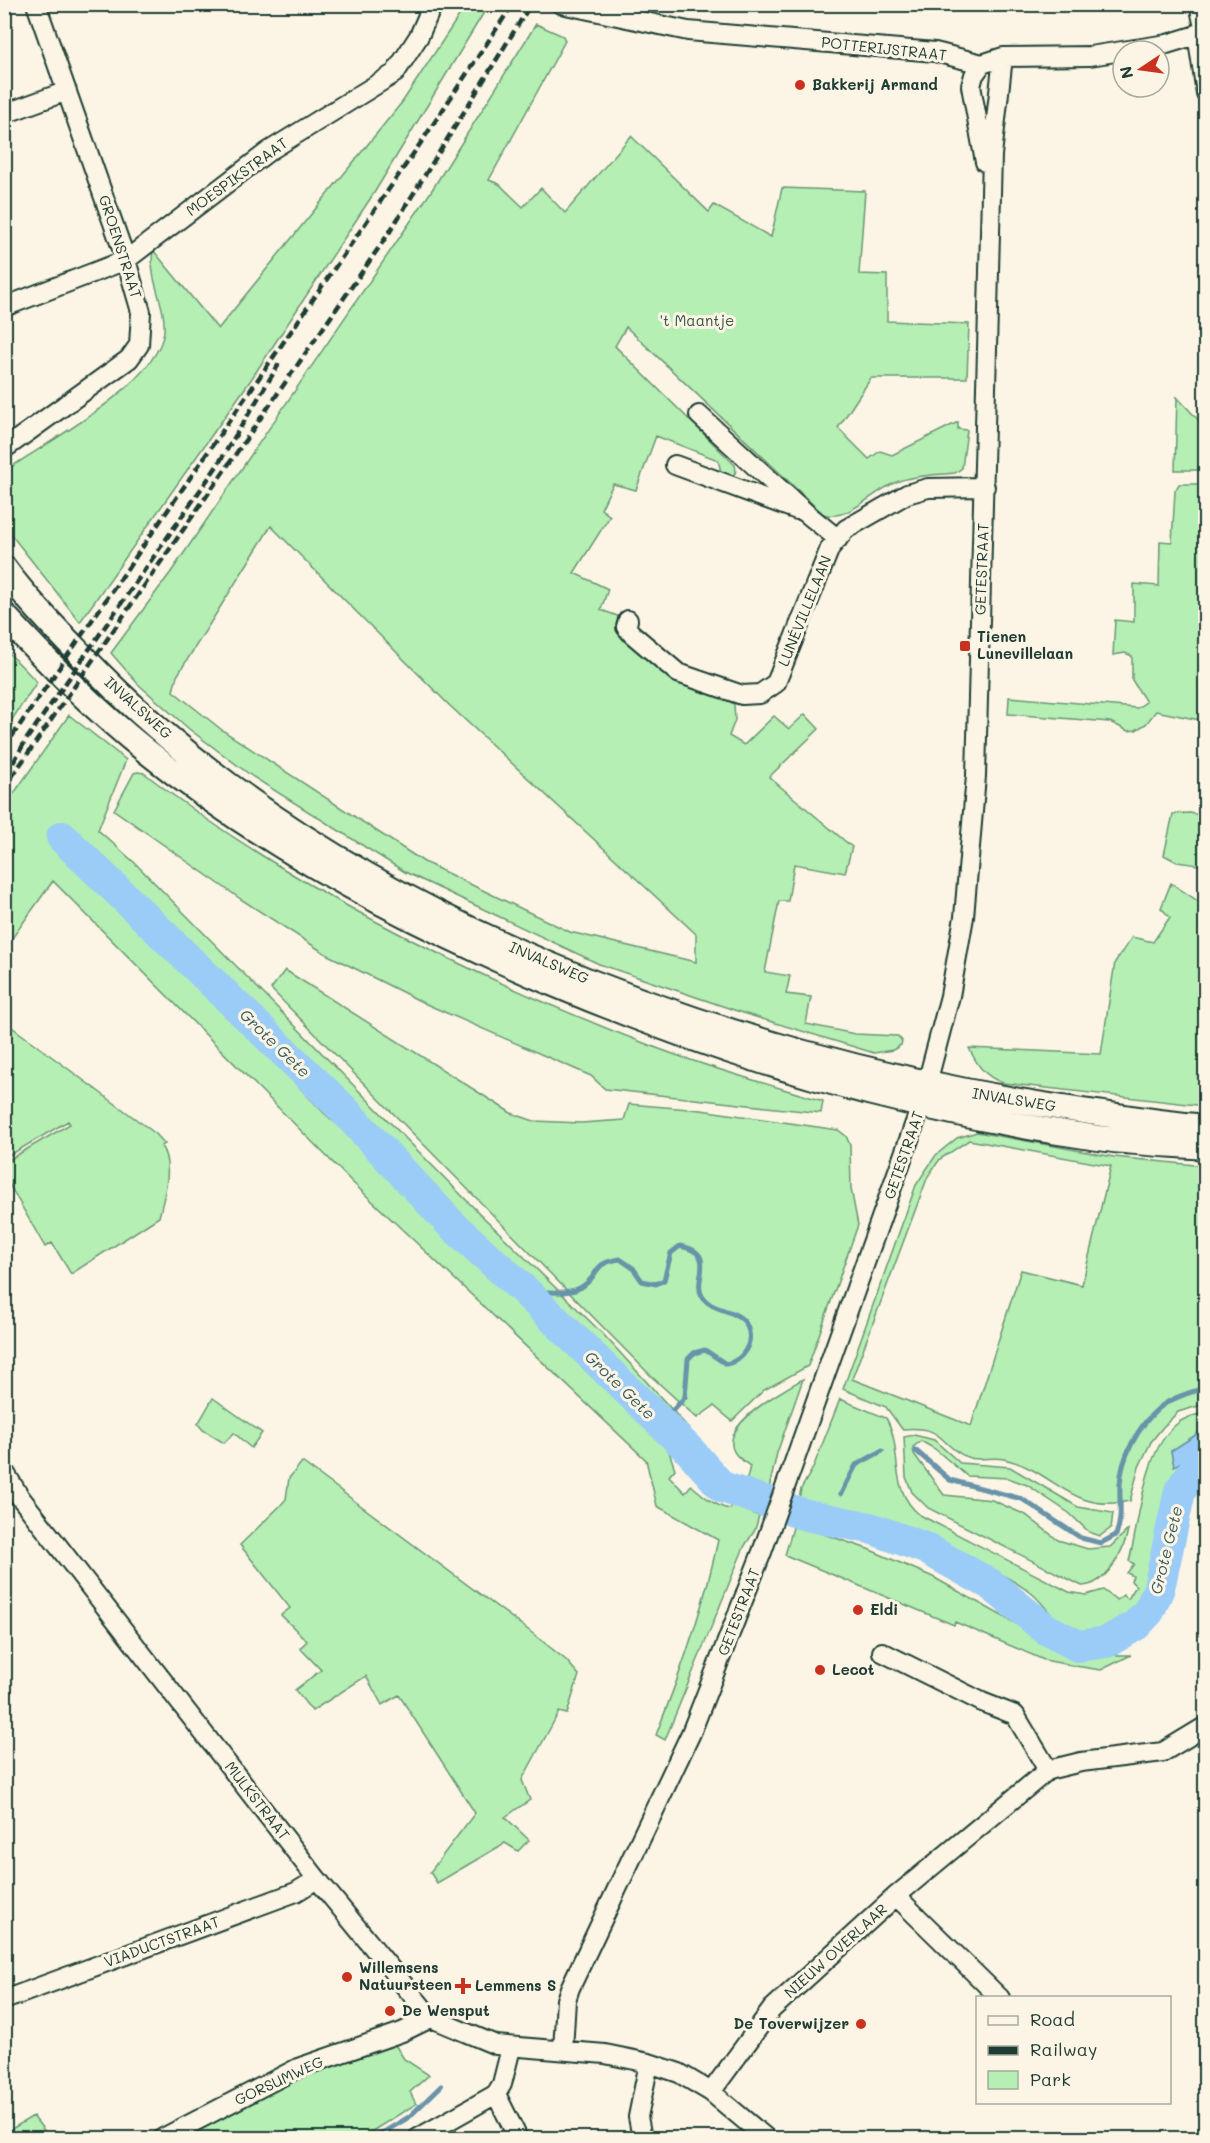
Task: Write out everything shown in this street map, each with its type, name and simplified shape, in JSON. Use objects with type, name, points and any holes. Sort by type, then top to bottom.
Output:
[{"type":"main road","name":"INVALSWEG","points":[[4,568],[108,682],[169,737],[225,782],[286,825],[388,885],[495,940],[670,1012],[924,1095],[1093,1138],[1206,1147]]},
{"type":"main road","name":"INVALSWEG","points":[[4,615],[92,704],[146,751],[209,797],[274,839],[381,902],[485,955],[612,1009],[801,1075],[863,1093],[924,1095],[1206,1127]]},
{"type":"street","name":"GROENSTRAAT","points":[[4,449],[129,359],[139,345],[141,312],[126,260],[36,4]]},
{"type":"street","name":"MOESPIKSTRAAT","points":[[4,307],[126,260],[269,151],[395,73],[419,36],[433,4]]},
{"type":"street","name":"POTTERIJSTRAAT","points":[[561,4],[589,7],[688,31],[935,52],[982,64]]},
{"type":"street","points":[[1199,4],[1206,93]]},
{"type":"street","points":[[982,64],[1003,57],[1090,56],[1167,44],[1202,32]]},
{"type":"street","name":"GETESTRAAT","points":[[563,2050],[566,2000],[570,1988],[692,1733],[782,1499],[924,1095],[950,996],[964,917],[971,856],[985,487],[990,202],[992,155],[1003,57]]},
{"type":"street","name":"GETESTRAAT","points":[[982,64],[974,75],[971,86],[979,122],[990,202]]},
{"type":"street","points":[[4,114],[67,91]]},
{"type":"street","name":"LUNÉVILLELAAN","points":[[699,415],[806,513],[838,539]]},
{"type":"street","name":"LUNÉVILLELAAN","points":[[675,465],[806,513]]},
{"type":"street","name":"LUNÉVILLELAAN","points":[[628,620],[626,627],[632,634],[678,673],[742,695],[760,694],[776,683],[831,548],[846,529],[907,494],[928,488],[985,487]]},
{"type":"street","name":"MULKSTRAAT","points":[[4,1471],[20,1497],[317,1879],[431,2018],[478,2040],[511,2048],[605,2054],[649,2063],[679,2073],[711,2092],[766,2139]]},
{"type":"street","points":[[882,1652],[982,1702],[1015,1715],[1048,1770]]},
{"type":"street","name":"NIEUW OVERLAAR","points":[[711,2092],[772,2009],[896,1896],[1048,1770],[1081,1762],[1163,1752],[1206,1726]]},
{"type":"street","name":"VIADUCTSTRAAT","points":[[4,2000],[296,1892],[317,1879]]},
{"type":"street","name":"NIEUW OVERLAAR","points":[[896,1896],[998,1996]]},
{"type":"street","name":"GORSUMWEG","points":[[163,2139],[298,2068],[402,2032],[431,2018]]},
{"type":"street","points":[[418,2139],[496,2094],[502,2084],[511,2048]]},
{"type":"street","points":[[642,2139],[638,2117],[649,2063]]},
{"type":"street","points":[[496,2094],[518,2139]]},
{"type":"green space","points":[[466,5],[486,9],[374,193],[250,381],[80,622],[5,527],[5,471],[98,410],[143,371],[157,351],[164,331],[164,321],[153,272],[153,250],[218,329],[403,101]]},
{"type":"green space","name":"'t Maantje","points":[[536,24],[563,36],[565,41],[489,180],[499,184],[523,207],[541,188],[565,213],[631,136],[709,212],[714,205],[771,237],[782,188],[865,191],[859,274],[887,275],[887,321],[969,324],[967,378],[871,378],[838,428],[869,459],[880,451],[892,455],[958,422],[958,429],[967,430],[962,468],[955,473],[920,476],[899,481],[852,509],[842,514],[832,515],[823,514],[626,327],[615,346],[735,465],[736,472],[730,478],[722,476],[718,460],[656,436],[636,490],[613,484],[601,509],[610,516],[574,573],[608,589],[601,610],[626,619],[623,631],[734,704],[735,720],[729,736],[744,745],[774,716],[789,729],[805,714],[819,729],[769,777],[852,847],[845,873],[794,864],[788,901],[779,901],[765,972],[790,976],[786,994],[811,997],[806,1024],[855,1034],[898,1036],[902,1041],[901,1045],[893,1050],[874,1053],[746,1014],[599,964],[405,872],[253,777],[189,729],[138,684],[111,653],[171,572],[430,193]],"holes":[[[271,526],[449,705],[696,934],[696,962],[570,932],[424,862],[222,730],[173,691],[177,676]]]},
{"type":"green space","points":[[1177,397],[1205,427],[1205,470],[1175,470]]},
{"type":"green space","points":[[1179,484],[1205,484],[1206,614],[1199,688],[1205,690],[1205,721],[1156,711],[1146,724],[1136,730],[1128,731],[1110,722],[1008,714],[1009,697],[1137,708],[1146,702],[1132,680],[1132,656],[1125,653],[1113,655],[1115,620],[1134,622],[1134,584],[1159,586],[1160,541],[1172,542],[1175,491]]},
{"type":"green space","points":[[5,649],[37,682],[5,730]]},
{"type":"green space","points":[[69,715],[126,760],[98,830],[135,863],[478,1212],[603,1334],[685,1424],[678,1432],[563,1320],[544,1294],[296,1055],[134,891],[79,842],[73,832],[63,830],[57,839],[62,850],[122,904],[324,1113],[365,1149],[605,1389],[666,1443],[675,1469],[669,1476],[685,1493],[691,1485],[709,1500],[724,1508],[730,1509],[734,1502],[756,1509],[754,1514],[759,1516],[755,1530],[744,1547],[665,1740],[656,1735],[691,1639],[718,1540],[657,1506],[646,1460],[352,1182],[53,881],[5,948],[5,806]]},
{"type":"green space","points":[[134,773],[144,773],[202,816],[262,856],[389,928],[454,961],[587,1021],[654,1047],[823,1101],[821,1113],[605,1089],[591,1076],[426,1004],[326,954],[242,900],[114,810]]},
{"type":"green space","points":[[1190,813],[1205,816],[1205,866],[1177,862],[1164,855],[1173,814]]},
{"type":"green space","points":[[1171,883],[1205,906],[1205,1106],[1003,1083],[982,1069],[969,1048],[1101,1054],[1115,962],[1132,937],[1153,942],[1170,917],[1161,908]]},
{"type":"green space","points":[[285,970],[511,1113],[534,1121],[581,1123],[624,1120],[629,1104],[701,1110],[838,1130],[846,1136],[850,1145],[851,1189],[858,1225],[808,1366],[764,1390],[732,1421],[714,1406],[697,1418],[652,1377],[271,989]]},
{"type":"green space","points":[[5,1022],[156,1134],[165,1144],[161,1146],[167,1162],[167,1181],[159,1217],[71,1274],[52,1243],[45,1247],[5,1177],[5,1162],[70,1124],[68,1121],[5,1158]]},
{"type":"green space","points":[[977,1132],[1114,1157],[1205,1166],[1205,1404],[1178,1412],[1151,1442],[1139,1467],[1130,1501],[1092,1502],[1077,1497],[1022,1465],[999,1458],[967,1457],[934,1433],[927,1430],[902,1429],[886,1407],[843,1389],[916,1185],[936,1155],[957,1138]],"holes":[[[969,1140],[1111,1166],[1082,1285],[1021,1270],[971,1426],[852,1379],[928,1176],[940,1159]]]},
{"type":"green space","points":[[803,1379],[777,1453],[769,1489],[764,1487],[762,1492],[745,1487],[750,1466],[734,1452],[733,1435],[759,1406]]},
{"type":"green space","points":[[213,1398],[262,1433],[251,1448],[234,1433],[224,1443],[203,1430],[198,1424]]},
{"type":"green space","points":[[840,1399],[886,1418],[894,1443],[899,1481],[903,1493],[920,1515],[1069,1592],[1086,1595],[1103,1590],[1117,1600],[1123,1595],[1128,1599],[1136,1586],[1131,1581],[1133,1576],[1127,1573],[1134,1564],[1129,1561],[1144,1487],[1157,1450],[1166,1435],[1187,1418],[1204,1413],[1205,1429],[1171,1451],[1174,1465],[1185,1460],[1188,1467],[1171,1486],[1164,1510],[1159,1559],[1141,1604],[1116,1629],[1101,1635],[1092,1635],[1064,1626],[1030,1592],[998,1572],[897,1523],[895,1528],[839,1509],[813,1512],[800,1506],[801,1489],[813,1468]]},
{"type":"green space","points":[[914,1435],[934,1440],[960,1463],[1010,1467],[1078,1507],[1113,1513],[1111,1528],[1100,1536],[1089,1532],[1069,1513],[1027,1485],[1008,1478],[967,1476],[935,1449],[921,1441],[913,1447],[914,1454],[944,1495],[992,1500],[1026,1515],[1058,1540],[1088,1549],[1110,1547],[1128,1530],[1123,1547],[1113,1566],[1099,1580],[1082,1586],[928,1508],[912,1492],[906,1477],[904,1437]]},
{"type":"green space","points":[[302,1462],[527,1629],[566,1660],[579,1675],[567,1714],[559,1712],[522,1780],[530,1800],[505,1817],[529,1840],[518,1851],[505,1843],[437,1883],[430,1872],[475,1813],[399,1695],[382,1705],[366,1676],[312,1711],[295,1690],[321,1670],[300,1648],[307,1641],[281,1615],[290,1608],[240,1545],[286,1499],[289,1478]]},
{"type":"green space","points":[[794,1524],[868,1549],[933,1577],[1066,1652],[1084,1655],[1131,1655],[1101,1670],[1044,1660],[785,1555]]},
{"type":"green space","points":[[392,2040],[404,2059],[429,2075],[410,2092],[416,2104],[361,2138],[182,2138],[307,2073]]},
{"type":"green space","points":[[33,2116],[50,2138],[5,2138],[5,2133]]},
{"type":"water","points":[[1205,1429],[1205,1443],[1201,1444],[1198,1451],[1201,1457],[1188,1467],[1185,1460],[1174,1466],[1171,1451]]},
{"type":"waterway","name":"Grote Gete","points":[[62,837],[343,1109],[451,1224],[525,1291],[691,1452],[722,1487],[806,1515],[870,1528],[925,1548],[990,1584],[1046,1629],[1078,1646],[1107,1642],[1136,1625],[1149,1611],[1159,1588],[1180,1491],[1194,1470],[1206,1465]]},
{"type":"waterway","points":[[525,1291],[563,1292],[577,1289],[589,1281],[600,1266],[620,1259],[633,1268],[642,1281],[656,1284],[664,1280],[671,1253],[680,1246],[692,1249],[698,1254],[702,1267],[700,1282],[702,1296],[712,1305],[743,1320],[749,1332],[748,1345],[742,1355],[726,1364],[705,1350],[694,1353],[688,1359],[685,1397],[661,1423]]},
{"type":"waterway","points":[[915,1450],[950,1480],[1022,1499],[1081,1538],[1101,1543],[1116,1535],[1120,1516],[1121,1475],[1127,1454],[1144,1424],[1151,1415],[1169,1401],[1206,1388]]},
{"type":"waterway","points":[[841,1494],[856,1465],[882,1451]]},
{"type":"waterway","points":[[743,1505],[747,1495]]},
{"type":"waterway","points":[[834,1521],[836,1510]]},
{"type":"waterway","points":[[374,2138],[409,2117],[441,2086]]},
{"type":"railway","points":[[4,748],[420,144],[513,4]]},
{"type":"railway","points":[[4,788],[389,233],[531,4]]},
{"type":"railway","points":[[13,763],[26,740],[217,466],[279,364]]},
{"type":"place","name":"Bakkerij Armand","points":[[800,85]]},
{"type":"place","name":"Tienen Lunevillelaan","points":[[965,646]]},
{"type":"place","name":"Eldi","points":[[858,1610]]},
{"type":"place","name":"Lecot","points":[[820,1670]]},
{"type":"place","name":"Willemsens Natuursteen","points":[[347,1977]]},
{"type":"place","name":"Lemmens S","points":[[463,1986]]},
{"type":"place","name":"De Wensput","points":[[390,2011]]},
{"type":"place","name":"De Toverwijzer","points":[[861,2024]]}]
